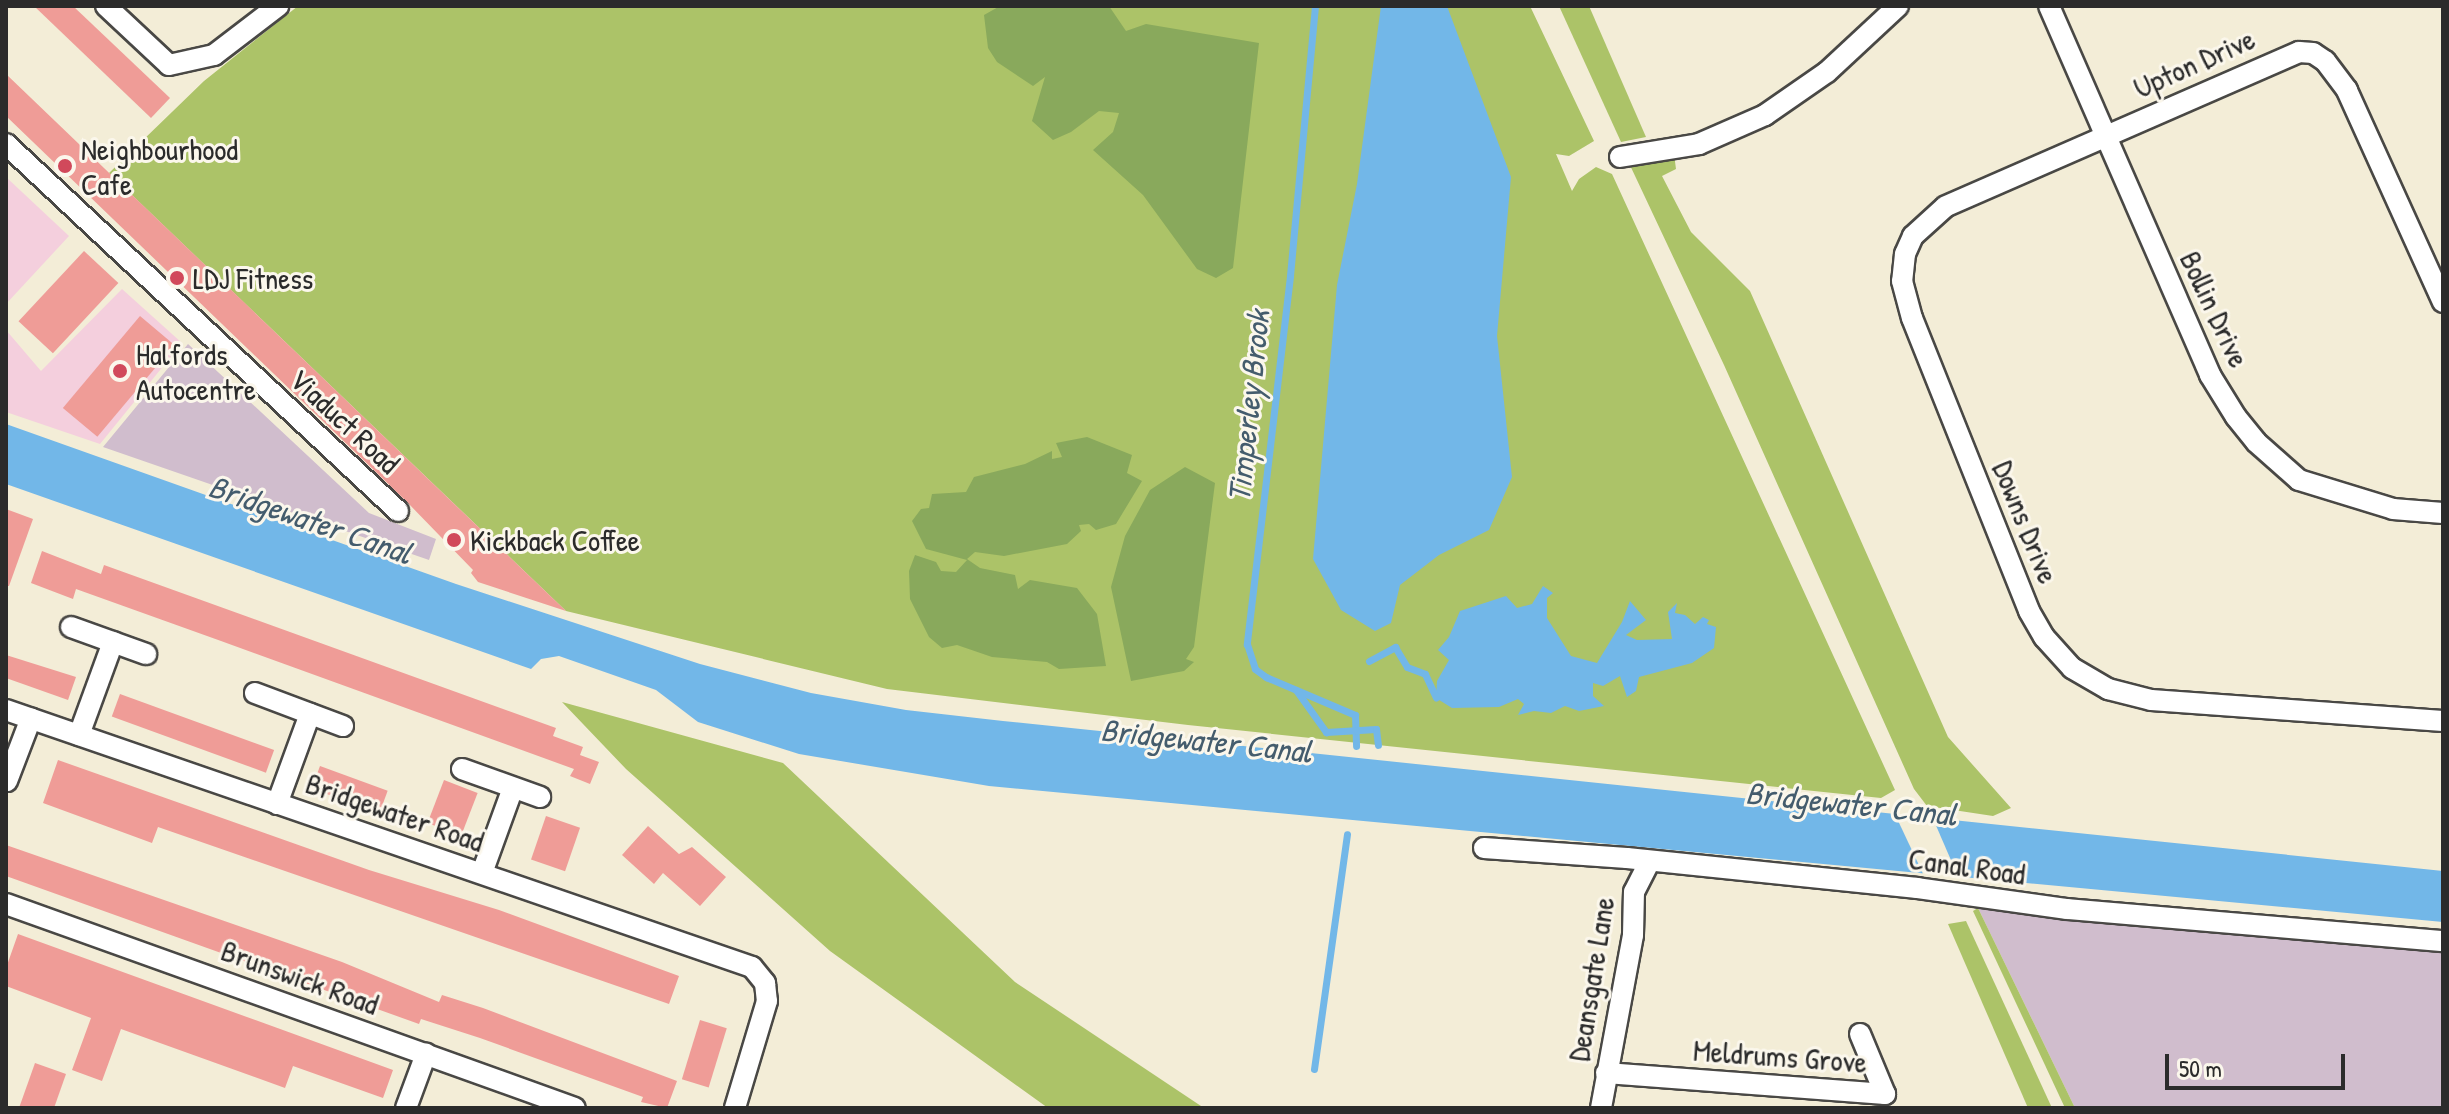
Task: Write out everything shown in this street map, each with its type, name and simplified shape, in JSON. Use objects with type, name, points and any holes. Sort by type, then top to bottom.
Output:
[{"type":"street","points":[[106,6],[169,65],[214,55],[278,6]]},
{"type":"street","points":[[1620,157],[1699,144],[1765,115],[1827,72],[1898,6]]},
{"type":"street","name":"Bollin Drive","points":[[2049,6],[2210,375],[2256,442],[2299,480],[2393,509],[2443,513]]},
{"type":"street","name":"Upton Drive","points":[[2105,134],[2285,56],[2313,53],[2325,61],[2347,90],[2443,302]]},
{"type":"street","name":"Downs Drive","points":[[2105,134],[1945,207],[1929,218],[1905,254],[1902,281],[1912,318],[2029,611],[2057,654],[2086,678],[2108,689],[2151,700],[2443,721]]},
{"type":"street","name":"Viaduct Road","points":[[6,144],[398,511]]},
{"type":"street","points":[[71,627],[146,654]]},
{"type":"street","points":[[79,735],[113,642]]},
{"type":"street","points":[[255,693],[343,726]]},
{"type":"street","name":"Bridgewater Road","points":[[6,710],[736,960],[762,977],[767,1001],[735,1108]]},
{"type":"street","points":[[277,804],[310,714]]},
{"type":"street","points":[[7,781],[31,718]]},
{"type":"street","points":[[462,769],[540,797]]},
{"type":"street","points":[[482,873],[513,788]]},
{"type":"street","name":"Canal Road","points":[[1484,848],[1917,888],[2067,909],[2443,941]]},
{"type":"street","name":"Deansgate Lane","points":[[1601,1108],[1633,935],[1634,892],[1649,862]]},
{"type":"street","name":"Brunswick Road","points":[[6,904],[575,1108]]},
{"type":"street","name":"Meldrums Grove","points":[[1606,1073],[1885,1094],[1860,1034]]},
{"type":"street","points":[[406,1108],[426,1054]]},
{"type":"shaded area","points":[[6,177],[69,236],[6,304]]},
{"type":"shaded area","points":[[122,289],[182,343],[100,444],[6,412],[6,330],[41,371]]},
{"type":"shaded area","points":[[188,344],[369,513],[436,539],[429,560],[103,447]]},
{"type":"shaded area","points":[[1978,908],[2443,952],[2443,1108],[2075,1108]]},
{"type":"green space","points":[[298,6],[1530,6],[1594,141],[1569,156],[1556,154],[1572,191],[1579,179],[1596,167],[1612,174],[1895,790],[1881,798],[1188,725],[887,689],[566,611],[109,173],[204,81]]},
{"type":"green space","points":[[1000,6],[1109,6],[1126,31],[1146,24],[1259,43],[1233,268],[1216,278],[1197,269],[1143,195],[1093,150],[1113,132],[1119,113],[1099,111],[1071,132],[1053,140],[1032,121],[1045,77],[1033,86],[997,62],[988,48],[984,15]]},
{"type":"green space","points":[[1559,6],[1589,6],[1646,137],[1621,142]]},
{"type":"green space","points":[[1674,154],[1676,169],[1662,176],[1691,232],[1750,291],[1948,737],[2011,808],[1993,816],[1927,806],[1914,789],[1724,365],[1628,161]]},
{"type":"green space","points":[[1087,437],[1132,455],[1127,473],[1142,481],[1116,524],[1096,530],[1089,524],[1079,525],[1081,531],[1067,544],[1004,556],[975,552],[967,559],[980,568],[1015,575],[1018,589],[1030,580],[1077,588],[1097,614],[1106,666],[1059,669],[1047,662],[992,657],[957,645],[942,648],[929,637],[910,599],[909,571],[915,555],[936,562],[941,571],[956,572],[967,560],[926,549],[912,521],[921,509],[929,508],[932,494],[966,492],[974,477],[1025,464],[1052,451],[1052,459],[1062,457],[1056,443]]},
{"type":"green space","points":[[1185,467],[1215,483],[1194,647],[1186,659],[1194,662],[1184,671],[1131,681],[1111,587],[1125,536],[1150,490]]},
{"type":"green space","points":[[562,702],[783,763],[1015,982],[1204,1108],[1048,1108],[830,951],[626,769]]},
{"type":"green space","points":[[1978,908],[2075,1108],[2065,1108],[1973,911]]},
{"type":"green space","points":[[1966,921],[2052,1108],[2028,1108],[1948,924]]},
{"type":"water","points":[[1381,6],[1447,6],[1511,177],[1497,336],[1512,477],[1489,530],[1439,555],[1400,585],[1391,623],[1375,631],[1341,610],[1313,559],[1337,285],[1357,184]]},
{"type":"water","points":[[6,424],[456,584],[700,664],[811,693],[906,710],[1003,721],[2443,871],[2443,922],[989,786],[799,754],[698,722],[656,690],[559,656],[541,659],[531,669],[6,484]]},
{"type":"water","points":[[1543,586],[1553,593],[1547,598],[1547,618],[1571,656],[1597,663],[1622,622],[1630,601],[1646,620],[1626,635],[1637,640],[1672,639],[1668,612],[1677,603],[1675,613],[1685,615],[1695,624],[1703,617],[1709,620],[1707,624],[1716,627],[1714,648],[1692,663],[1639,677],[1636,691],[1627,697],[1620,676],[1603,686],[1593,683],[1593,696],[1604,706],[1579,711],[1565,706],[1551,713],[1534,711],[1518,715],[1524,704],[1518,699],[1499,707],[1452,708],[1436,698],[1437,681],[1449,660],[1438,650],[1449,637],[1460,611],[1506,596],[1517,608],[1532,604]]},
{"type":"pier","points":[[1893,810],[1931,814],[1960,881],[1925,878]]},
{"type":"building","points":[[34,6],[73,6],[170,98],[151,118]]},
{"type":"building","points":[[6,74],[566,611],[478,582],[471,573],[473,570],[407,502],[6,116]]},
{"type":"building","points":[[84,251],[118,283],[53,353],[19,321]]},
{"type":"building","points":[[140,316],[174,345],[97,437],[63,408]]},
{"type":"building","points":[[6,509],[33,519],[9,586],[6,586]]},
{"type":"building","points":[[42,551],[101,574],[104,565],[556,728],[553,736],[583,747],[580,755],[599,762],[590,784],[570,776],[574,769],[76,589],[73,599],[31,583]]},
{"type":"building","points":[[6,655],[76,677],[68,700],[6,678]]},
{"type":"building","points":[[120,694],[274,750],[266,773],[112,717]]},
{"type":"building","points":[[58,760],[369,870],[499,910],[679,976],[669,1004],[158,827],[152,843],[43,803]]},
{"type":"building","points":[[320,766],[388,791],[379,813],[312,789]]},
{"type":"building","points":[[444,780],[478,793],[461,836],[428,823]]},
{"type":"building","points":[[546,816],[580,828],[565,871],[531,859]]},
{"type":"building","points":[[648,826],[679,854],[692,847],[726,877],[700,906],[663,873],[654,884],[622,855]]},
{"type":"building","points":[[6,845],[342,962],[439,1002],[442,995],[483,1008],[677,1081],[667,1108],[641,1102],[643,1097],[480,1038],[421,1019],[419,1024],[6,876]]},
{"type":"building","points":[[18,934],[393,1070],[383,1098],[293,1066],[285,1088],[121,1029],[102,1081],[72,1070],[91,1018],[6,986],[6,968]]},
{"type":"building","points":[[700,1020],[727,1028],[709,1087],[682,1079]]},
{"type":"building","points":[[35,1063],[66,1074],[54,1108],[19,1108]]},
{"type":"waterway","name":"Timperley Brook","points":[[1315,6],[1290,276],[1247,644],[1255,669],[1266,677],[1355,715],[1356,746]]},
{"type":"waterway","points":[[1369,661],[1395,647],[1407,667],[1425,674],[1436,698]]},
{"type":"waterway","name":"Bridgewater Canal","points":[[1296,690],[1326,732],[1376,729],[1378,745]]},
{"type":"waterway","name":"Timperley Brook","points":[[1314,1069],[1347,834]]},
{"type":"place","name":"Neighbourhood Cafe","points":[[65,166]]},
{"type":"place","name":"LDJ Fitness","points":[[177,278]]},
{"type":"place","name":"Halfords Autocentre","points":[[120,371]]},
{"type":"place","name":"Kickback Coffee","points":[[454,540]]}]
